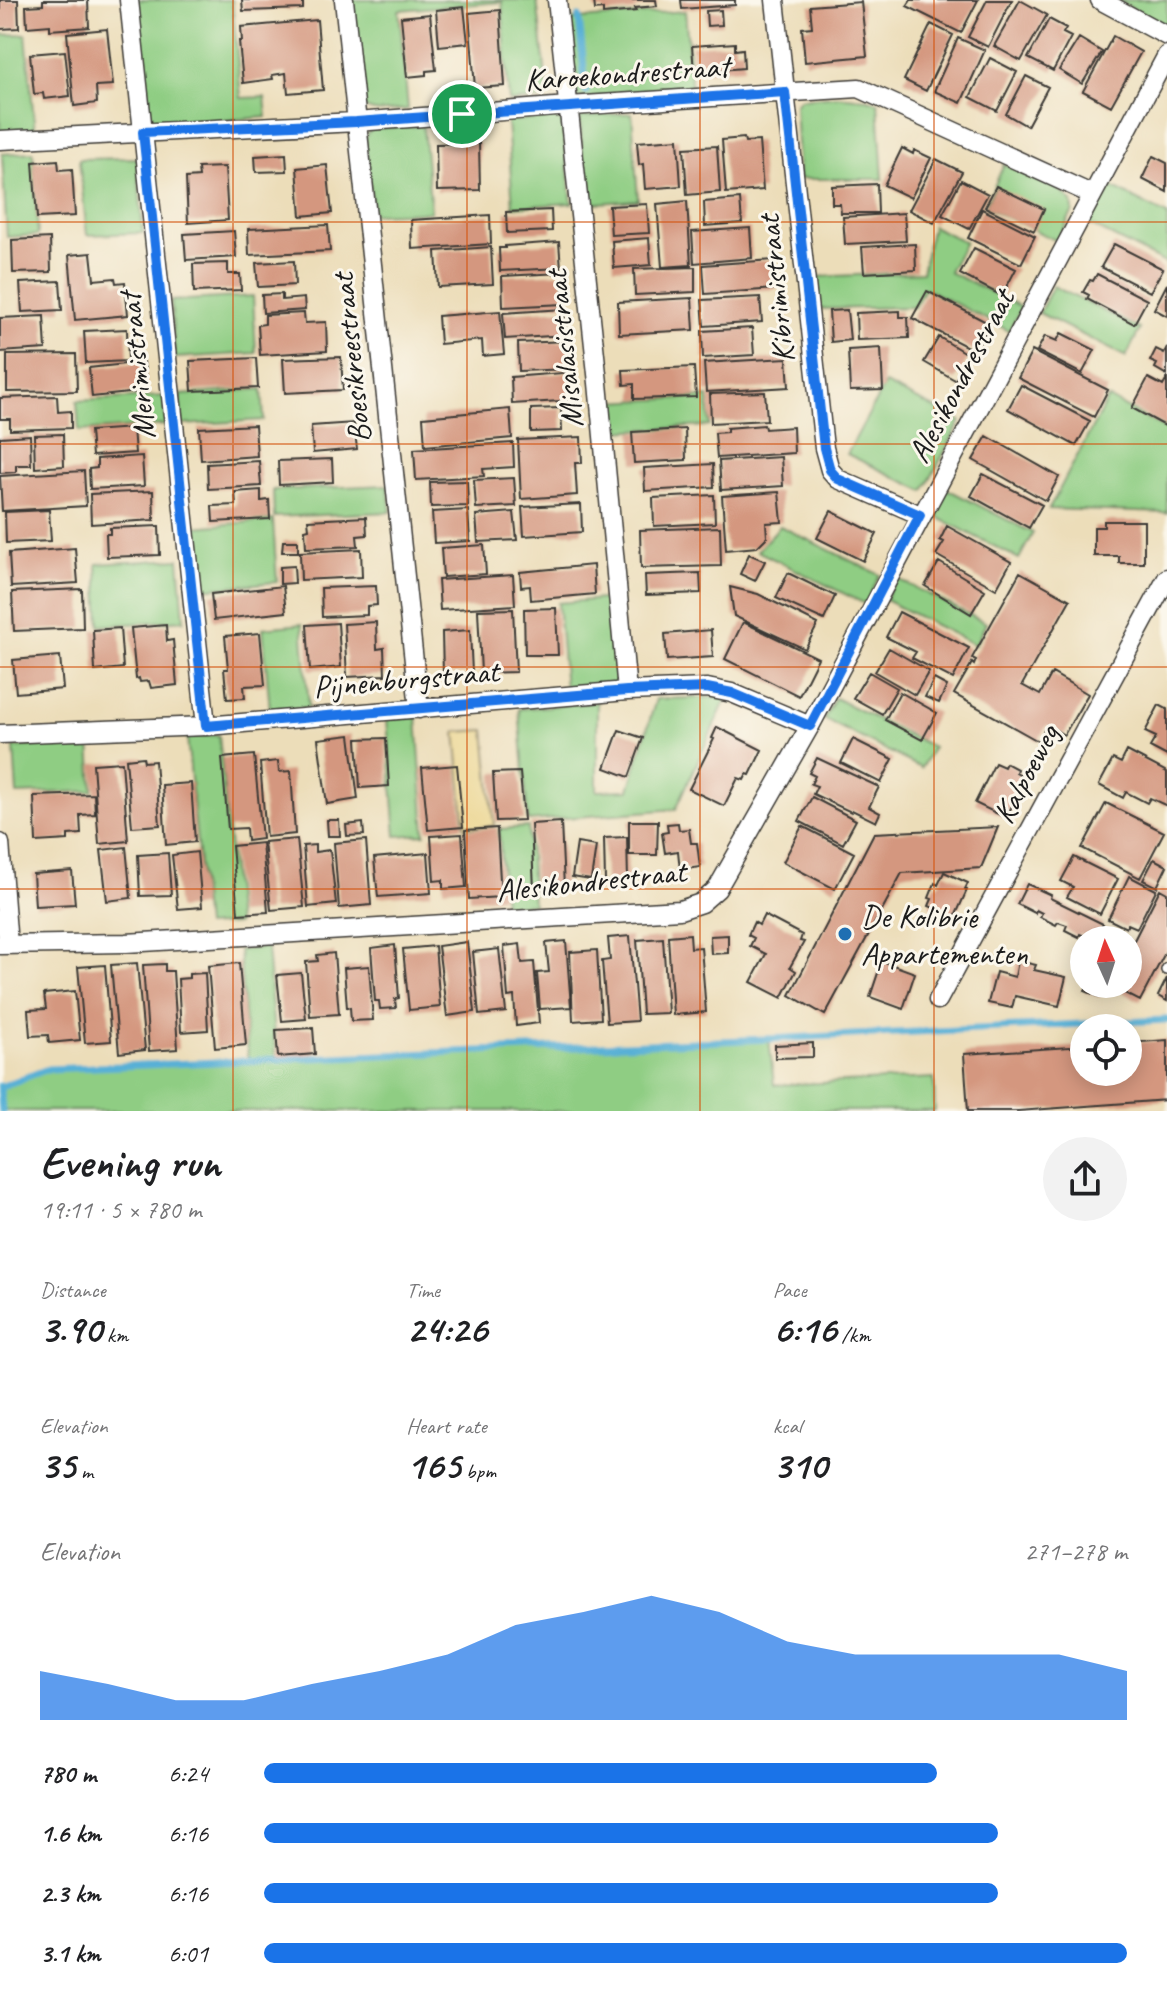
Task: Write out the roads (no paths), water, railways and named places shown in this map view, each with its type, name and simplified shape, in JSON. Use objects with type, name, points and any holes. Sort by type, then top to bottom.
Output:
[{"type":"street","name":"Merimistraat","points":[[129,0],[206,726]]},
{"type":"street","name":"Boesikreestraat","points":[[344,0],[419,709]]},
{"type":"street","name":"Misalasistraat","points":[[557,0],[627,691]]},
{"type":"street","name":"Kibrimistraat","points":[[775,0],[824,448],[830,470],[838,479],[920,515]]},
{"type":"street","points":[[1100,0],[1167,36]]},
{"type":"street","name":"Alesikondrestraat","points":[[4,945],[173,941],[680,910],[701,903],[717,889],[810,726],[1167,55]]},
{"type":"street","name":"Karoekondrestraat","points":[[0,140],[356,122],[859,88],[1091,194]]},
{"type":"street","name":"Kalpoeweg","points":[[938,1000],[1167,578]]},
{"type":"street","name":"Pijnenburgstraat","points":[[0,734],[206,726],[627,691],[707,688],[732,693],[810,726]]},
{"type":"street","points":[[0,843],[4,945]]},
{"type":"waterway","points":[[579,17],[586,91]]},
{"type":"waterway","points":[[0,1087],[48,1069],[1167,1020]]},
{"type":"waterway","points":[[0,1086],[2,1111]]},
{"type":"place","name":"De Kolibrie Appartementen","points":[[845,934]]}]
